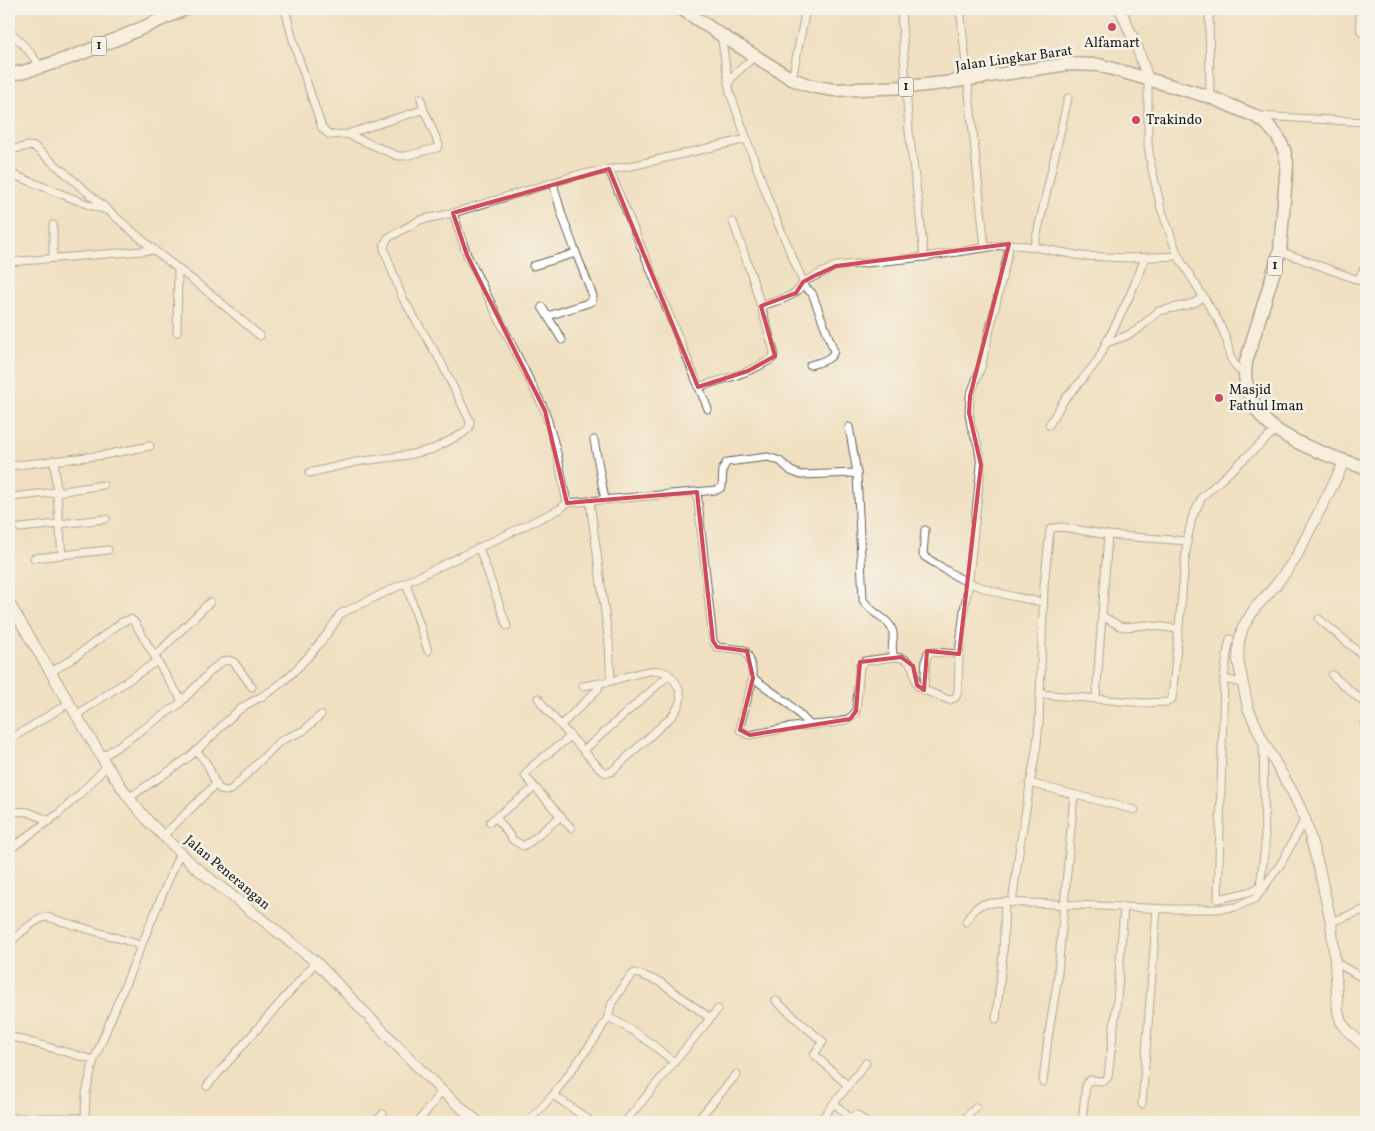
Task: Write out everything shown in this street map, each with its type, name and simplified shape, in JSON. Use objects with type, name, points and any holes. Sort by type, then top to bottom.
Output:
[{"type":"highway","name":"1","points":[[9,75],[76,56],[186,9]]},
{"type":"highway","name":"Jalan Lingkar Barat","points":[[682,9],[792,79],[811,86],[834,90],[907,87],[969,80],[1068,64],[1099,66],[1210,97],[1255,116],[1266,124],[1278,137],[1287,163],[1280,251],[1250,350],[1245,375],[1255,406],[1263,418],[1276,430],[1306,446],[1366,468]]},
{"type":"street","points":[[285,9],[294,44],[322,128],[330,135],[347,134],[424,111]]},
{"type":"street","points":[[792,79],[806,9]]},
{"type":"street","points":[[901,9],[909,132],[924,257]]},
{"type":"street","points":[[958,9],[962,16],[985,248]]},
{"type":"street","points":[[1120,9],[1137,47],[1148,79],[1150,166],[1161,208],[1178,256],[1224,333],[1230,357],[1237,368],[1245,375]]},
{"type":"street","points":[[1209,9],[1210,97]]},
{"type":"street","points":[[1359,9],[1361,32],[1366,35]]},
{"type":"street","points":[[9,30],[41,67]]},
{"type":"street","points":[[721,35],[730,93],[772,209],[803,283],[812,293],[834,351],[829,358],[810,365]]},
{"type":"street","points":[[728,83],[755,56]]},
{"type":"street","points":[[347,134],[398,156],[436,148],[439,145],[424,111],[421,98]]},
{"type":"street","points":[[1034,247],[1068,98]]},
{"type":"street","points":[[1255,116],[1366,122]]},
{"type":"street","points":[[310,473],[356,462],[408,455],[433,449],[470,428],[470,421],[442,362],[402,297],[384,249],[388,238],[420,220],[453,213],[577,175],[690,153],[747,139]]},
{"type":"street","points":[[9,150],[28,146],[35,147],[154,250],[212,295],[260,336]]},
{"type":"street","points":[[609,169],[708,410]]},
{"type":"street","points":[[9,173],[109,211]]},
{"type":"street","points":[[548,316],[588,304],[592,301],[593,296],[562,216],[552,183]]},
{"type":"street","points":[[453,213],[467,255],[545,411],[557,453],[567,503]]},
{"type":"street","points":[[698,387],[748,371],[773,358],[774,352],[761,306],[733,222]]},
{"type":"street","points":[[53,225],[53,258]]},
{"type":"street","points":[[761,306],[797,292],[803,283],[836,266],[924,257],[1009,244],[1082,256],[1178,256]]},
{"type":"street","points":[[697,492],[713,641],[717,647],[744,650],[749,656],[753,678],[740,730],[750,735],[850,719],[856,711],[860,666],[865,661],[894,657],[901,658],[914,666],[917,685],[924,690],[949,700],[956,697],[958,692],[959,654],[981,465],[978,445],[971,426],[969,413],[970,396],[981,367],[1009,244]]},
{"type":"street","points":[[9,262],[154,250]]},
{"type":"street","points":[[1280,251],[1366,283]]},
{"type":"street","points":[[533,266],[576,253]]},
{"type":"street","points":[[1049,425],[1064,400],[1098,360],[1139,275],[1145,257]]},
{"type":"street","points":[[1358,280],[1366,265]]},
{"type":"street","points":[[177,332],[178,269]]},
{"type":"street","points":[[1106,342],[1126,336],[1137,330],[1159,310],[1187,306],[1196,302],[1202,296]]},
{"type":"street","points":[[542,306],[562,340]]},
{"type":"street","points":[[849,427],[857,473],[863,600],[872,610],[886,620],[891,627],[893,634],[891,650],[894,657]]},
{"type":"street","points":[[1040,694],[1144,703],[1168,702],[1172,699],[1187,542],[1192,518],[1202,497],[1276,430]]},
{"type":"street","points":[[594,440],[605,500]]},
{"type":"street","points":[[9,466],[104,455],[150,446]]},
{"type":"street","points":[[129,798],[185,760],[238,711],[279,684],[329,632],[340,614],[560,509],[567,503],[717,490],[724,483],[723,468],[727,462],[768,457],[801,475],[857,473]]},
{"type":"street","points":[[54,460],[62,555]]},
{"type":"street","points":[[1345,461],[1296,559],[1276,585],[1254,608],[1243,627],[1239,641],[1238,660],[1248,708],[1263,741],[1295,797],[1305,819],[1319,868],[1331,922],[1336,962],[1338,1011],[1341,1022],[1366,1048]]},
{"type":"street","points":[[11,497],[104,485]]},
{"type":"street","points":[[590,502],[609,643],[611,681]]},
{"type":"street","points":[[20,528],[106,519]]},
{"type":"street","points":[[996,1019],[1009,902],[1037,744],[1043,602],[1050,530],[1062,527],[1108,535],[1187,542]]},
{"type":"street","points":[[925,530],[923,554],[925,557],[960,579],[1000,594],[1043,602]]},
{"type":"street","points":[[1096,698],[1108,535]]},
{"type":"street","points":[[479,548],[507,626]]},
{"type":"street","points":[[34,558],[108,550]]},
{"type":"street","points":[[406,582],[428,651]]},
{"type":"street","points":[[76,715],[156,658],[210,602]]},
{"type":"street","name":"Jalan Penerangan","points":[[9,603],[105,761],[129,798],[143,815],[195,867],[316,962],[442,1090],[478,1122]]},
{"type":"street","points":[[1102,616],[1125,627],[1146,626],[1179,629]]},
{"type":"street","points":[[51,672],[122,622],[131,619],[182,700]]},
{"type":"street","points":[[1320,619],[1366,658]]},
{"type":"street","points":[[1230,639],[1224,680],[1218,899],[1249,892],[1260,887]]},
{"type":"street","points":[[924,690],[928,653],[959,654]]},
{"type":"street","points":[[9,850],[50,821],[80,794],[105,761],[182,700],[224,660],[234,662],[252,687]]},
{"type":"street","points":[[538,698],[601,770],[606,773],[611,772],[621,763],[679,707],[680,691],[676,684],[669,675],[655,670],[583,686]]},
{"type":"street","points":[[584,750],[669,675]]},
{"type":"street","points":[[1332,675],[1366,704]]},
{"type":"street","points":[[753,678],[788,703],[810,725]]},
{"type":"street","points":[[1224,680],[1242,683]]},
{"type":"street","points":[[561,725],[598,689],[600,683]]},
{"type":"street","points":[[9,740],[69,702]]},
{"type":"street","points":[[196,751],[207,763],[216,784],[225,791],[232,789],[278,743],[303,731],[322,715]]},
{"type":"street","points":[[571,828],[525,776],[526,772],[572,736]]},
{"type":"street","points":[[1256,898],[1260,887],[1265,845],[1263,741]]},
{"type":"street","points":[[162,836],[216,784]]},
{"type":"street","points":[[1030,784],[1135,810]]},
{"type":"street","points":[[534,788],[493,820],[513,840],[523,846],[560,816]]},
{"type":"street","points":[[1043,1082],[1057,983],[1074,795]]},
{"type":"street","points":[[9,811],[28,812],[50,821]]},
{"type":"street","points":[[966,922],[972,911],[981,904],[1009,902],[1157,909],[1236,907],[1256,898],[1282,862],[1305,819]]},
{"type":"street","points":[[9,1118],[85,1118],[86,1093],[94,1060],[180,852]]},
{"type":"street","points":[[1082,1122],[1086,1084],[1090,1080],[1104,1081],[1108,1077],[1117,1001],[1124,907]]},
{"type":"street","points":[[1142,1104],[1157,909]]},
{"type":"street","points":[[1331,922],[1366,910]]},
{"type":"street","points":[[9,943],[36,921],[47,917],[141,945]]},
{"type":"street","points":[[207,1086],[316,962]]},
{"type":"street","points":[[1336,962],[1366,980]]},
{"type":"street","points":[[528,1122],[553,1095],[597,1036],[619,992],[635,973],[660,982],[672,989],[710,1018]]},
{"type":"street","points":[[776,1001],[823,1042],[814,1054],[847,1085]]},
{"type":"street","points":[[625,1122],[718,1009]]},
{"type":"street","points":[[608,1017],[625,1025],[674,1062]]},
{"type":"street","points":[[9,1036],[94,1060]]},
{"type":"street","points":[[818,1122],[866,1063]]},
{"type":"street","points":[[696,1122],[737,1074]]},
{"type":"street","points":[[418,1122],[442,1090]]},
{"type":"street","points":[[553,1095],[592,1122]]},
{"type":"street","points":[[834,1103],[849,1117],[857,1116],[865,1122]]},
{"type":"street","points":[[962,1122],[976,1107]]},
{"type":"street","points":[[376,1122],[383,1114]]},
{"type":"highlighted area","points":[[609,169],[698,387],[748,371],[775,356],[761,306],[796,293],[803,282],[814,276],[836,266],[1009,244],[970,396],[969,413],[981,465],[959,654],[927,651],[924,690],[917,685],[913,666],[901,657],[860,662],[856,711],[850,719],[750,735],[740,730],[753,678],[747,651],[717,647],[713,641],[697,492],[567,503],[545,411],[467,255],[453,213]]},
{"type":"place","name":"Alfamart","points":[[1112,27]]},
{"type":"place","name":"Trakindo","points":[[1136,120]]},
{"type":"place","name":"Masjid Fathul Iman","points":[[1219,398]]}]
